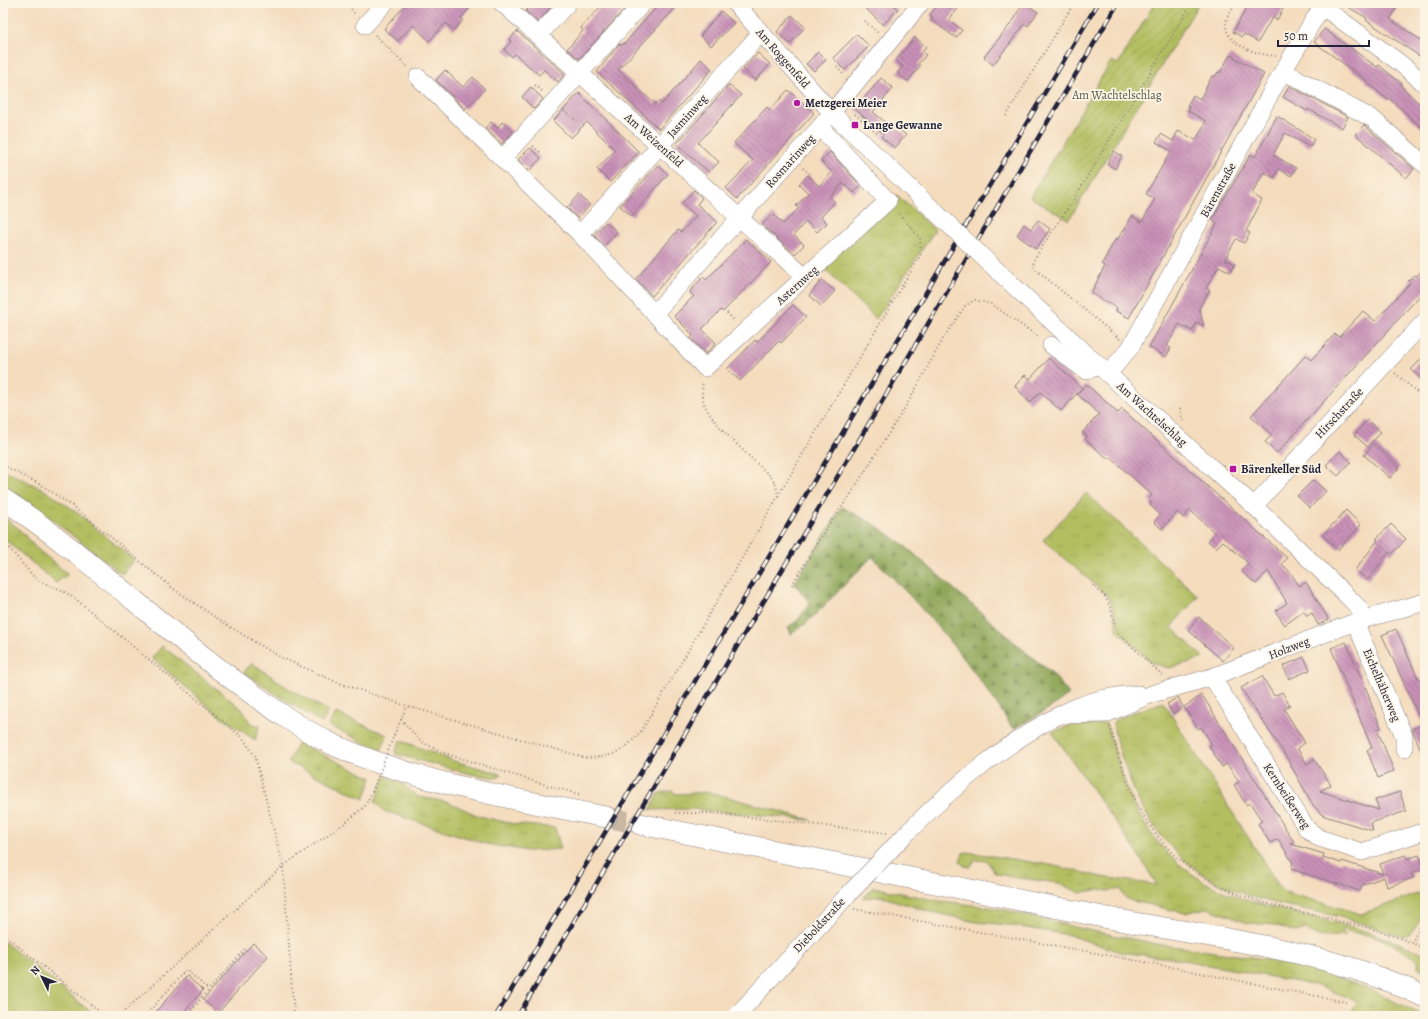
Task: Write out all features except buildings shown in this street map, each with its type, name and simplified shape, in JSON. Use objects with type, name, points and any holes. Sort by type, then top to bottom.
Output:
[{"type":"main road","points":[[3,499],[35,520],[214,666],[266,704],[336,746],[406,772],[492,794],[606,817]]},
{"type":"main road","points":[[640,824],[1107,918],[1298,953],[1364,972],[1425,997]]},
{"type":"street","points":[[365,25],[385,3]]},
{"type":"street","name":"Am Weizenfeld","points":[[502,3],[740,216],[805,277]]},
{"type":"street","points":[[538,36],[568,3]]},
{"type":"street","points":[[503,158],[643,3]]},
{"type":"street","name":"Am Roggenfeld","points":[[735,3],[832,113]]},
{"type":"street","name":"Rosmarinweg","points":[[654,314],[832,113],[920,3]]},
{"type":"street","points":[[1323,5],[1394,58],[1425,84]]},
{"type":"street","name":"Bärenstraße","points":[[1104,370],[1130,348],[1287,64],[1323,5]]},
{"type":"street","name":"Jasminweg","points":[[580,234],[761,33]]},
{"type":"street","points":[[1287,64],[1373,119],[1425,165]]},
{"type":"street","points":[[418,77],[580,234],[705,368]]},
{"type":"street","name":"Am Wachtelschlag","points":[[832,113],[1104,370],[1254,506],[1360,609],[1360,621]]},
{"type":"street","points":[[820,127],[888,201]]},
{"type":"street","name":"Asternweg","points":[[705,368],[888,201]]},
{"type":"street","name":"Hirschstraße","points":[[1254,506],[1425,321]]},
{"type":"street","points":[[1052,345],[1086,371],[1104,370]]},
{"type":"street","name":"Holzweg","points":[[1054,719],[1106,714],[1152,694],[1212,677],[1360,621],[1425,602]]},
{"type":"street","name":"Eichelhäherweg","points":[[1360,621],[1404,736],[1404,749]]},
{"type":"street","name":"Kernbeißerweg","points":[[1212,677],[1307,829],[1319,838],[1362,852],[1425,831]]},
{"type":"street","name":"Holzweg","points":[[1054,719],[1076,707],[1102,699],[1152,694]]},
{"type":"street","name":"Dieboldstraße","points":[[736,1016],[840,903],[904,836],[936,806],[984,765],[1028,734],[1054,719]]},
{"type":"path","points":[[1006,116],[1074,3]]},
{"type":"path","points":[[1130,348],[1034,268],[1033,261],[1075,198],[1192,3]]},
{"type":"path","points":[[1238,3],[1228,15],[1226,23],[1230,37],[1235,43],[1244,49],[1287,64]]},
{"type":"path","points":[[865,21],[888,43]]},
{"type":"path","points":[[365,25],[418,77]]},
{"type":"path","points":[[3,465],[43,486],[74,507],[174,590],[227,625],[280,657],[339,683],[407,706],[586,758],[608,757],[628,747],[642,730],[778,496],[922,254],[920,238],[888,201]]},
{"type":"path","points":[[792,585],[826,527],[849,497],[911,397],[943,339],[965,306],[975,300],[991,304],[1052,345]]},
{"type":"path","points":[[1385,364],[1425,399]]},
{"type":"path","points":[[705,368],[702,397],[704,406],[714,420],[771,477],[776,485],[778,496]]},
{"type":"path","points":[[3,543],[32,575],[41,582],[62,590],[77,600],[242,737],[255,756],[283,866],[294,1016]]},
{"type":"path","points":[[1093,585],[1105,597],[1110,606],[1117,632],[1175,688]]},
{"type":"path","points":[[119,1016],[283,866],[346,823],[365,806],[374,788],[394,735],[407,706]]},
{"type":"path","points":[[1106,714],[1126,776],[1140,809],[1156,834],[1186,866],[1217,886],[1247,898],[1336,919],[1412,943],[1425,949]]},
{"type":"path","points":[[401,719],[420,741],[444,753],[549,786],[582,794]]},
{"type":"path","points":[[672,813],[713,813],[904,836]]},
{"type":"path","points":[[840,903],[1346,1002]]},
{"type":"path","points":[[1412,943],[1425,913]]},
{"type":"path","points":[[3,934],[104,1016]]},
{"type":"path","points":[[186,1016],[246,948]]},
{"type":"path","points":[[145,1016],[186,970],[209,990]]},
{"type":"green space","name":"Am Wachtelschlag","points":[[1155,3],[1199,3],[1069,220],[1030,197],[1111,61],[1118,64]]},
{"type":"green space","points":[[897,195],[935,230],[876,319],[822,267]]},
{"type":"green space","points":[[3,470],[41,488],[74,510],[134,560],[122,574],[36,507],[3,487]]},
{"type":"green space","points":[[1086,493],[1198,596],[1171,627],[1204,658],[1169,668],[1152,663],[1118,631],[1112,604],[1107,595],[1043,540]]},
{"type":"green space","points":[[842,507],[874,524],[904,545],[1028,654],[1051,672],[1069,694],[1050,708],[1013,729],[982,683],[948,639],[911,597],[872,557],[807,623],[791,634],[788,627],[797,621],[810,603],[794,583]]},
{"type":"green space","points":[[3,517],[18,528],[36,548],[68,574],[56,583],[3,538]]},
{"type":"green space","points":[[162,646],[242,709],[250,723],[260,726],[255,740],[225,719],[224,720],[152,658]]},
{"type":"green space","points":[[252,663],[288,688],[329,711],[322,723],[244,672]]},
{"type":"green space","points":[[1163,702],[1282,891],[1361,914],[1425,891],[1424,904],[1420,920],[1412,932],[1407,935],[1400,936],[1336,916],[1247,895],[1209,878],[1176,852],[1150,821],[1140,803],[1120,753],[1113,722],[1121,717]]},
{"type":"green space","points":[[336,713],[387,735],[381,751],[328,725]]},
{"type":"green space","points":[[1078,723],[1090,725],[1106,723],[1129,793],[1142,820],[1168,854],[1188,871],[1210,885],[1232,895],[1281,910],[1357,929],[1414,949],[1425,954],[1425,971],[1418,968],[1418,961],[1392,944],[1374,937],[1341,929],[1345,935],[1324,937],[1315,935],[1306,929],[1296,932],[1274,925],[1248,923],[1207,908],[1185,913],[1129,900],[1123,895],[1121,889],[1107,891],[1100,889],[1080,893],[1059,883],[1011,877],[995,873],[987,861],[975,860],[970,867],[964,866],[960,861],[963,853],[967,852],[1050,865],[1102,877],[1157,885],[1138,854],[1052,732]]},
{"type":"green space","points":[[400,740],[451,760],[501,774],[498,778],[471,774],[395,754]]},
{"type":"green space","points":[[298,743],[372,778],[364,799],[288,762]]},
{"type":"green space","points":[[385,776],[402,784],[418,797],[448,802],[479,816],[514,824],[555,828],[561,849],[528,851],[486,844],[384,811],[375,801]]},
{"type":"green space","points":[[672,791],[676,794],[710,792],[811,820],[692,809],[650,810],[659,793]]},
{"type":"green space","points":[[873,887],[934,900],[996,908],[1083,929],[1157,944],[1258,958],[1320,971],[1371,990],[1424,1016],[1348,1016],[1358,1001],[1318,986],[1178,959],[1120,952],[1069,935],[1008,925],[976,922],[927,911],[880,896],[863,899]]},
{"type":"green space","points":[[3,941],[92,1013],[88,1016],[3,1016]]},
{"type":"tunnel","points":[[606,817],[640,824]]},
{"type":"railway","points":[[496,1016],[1098,3]]},
{"type":"railway","points":[[518,1016],[1118,3]]},
{"type":"place","name":"Metzgerei Meier","points":[[797,103]]},
{"type":"place","name":"Lange Gewanne","points":[[855,125]]},
{"type":"place","name":"Bärenkeller Süd","points":[[1233,469]]}]
